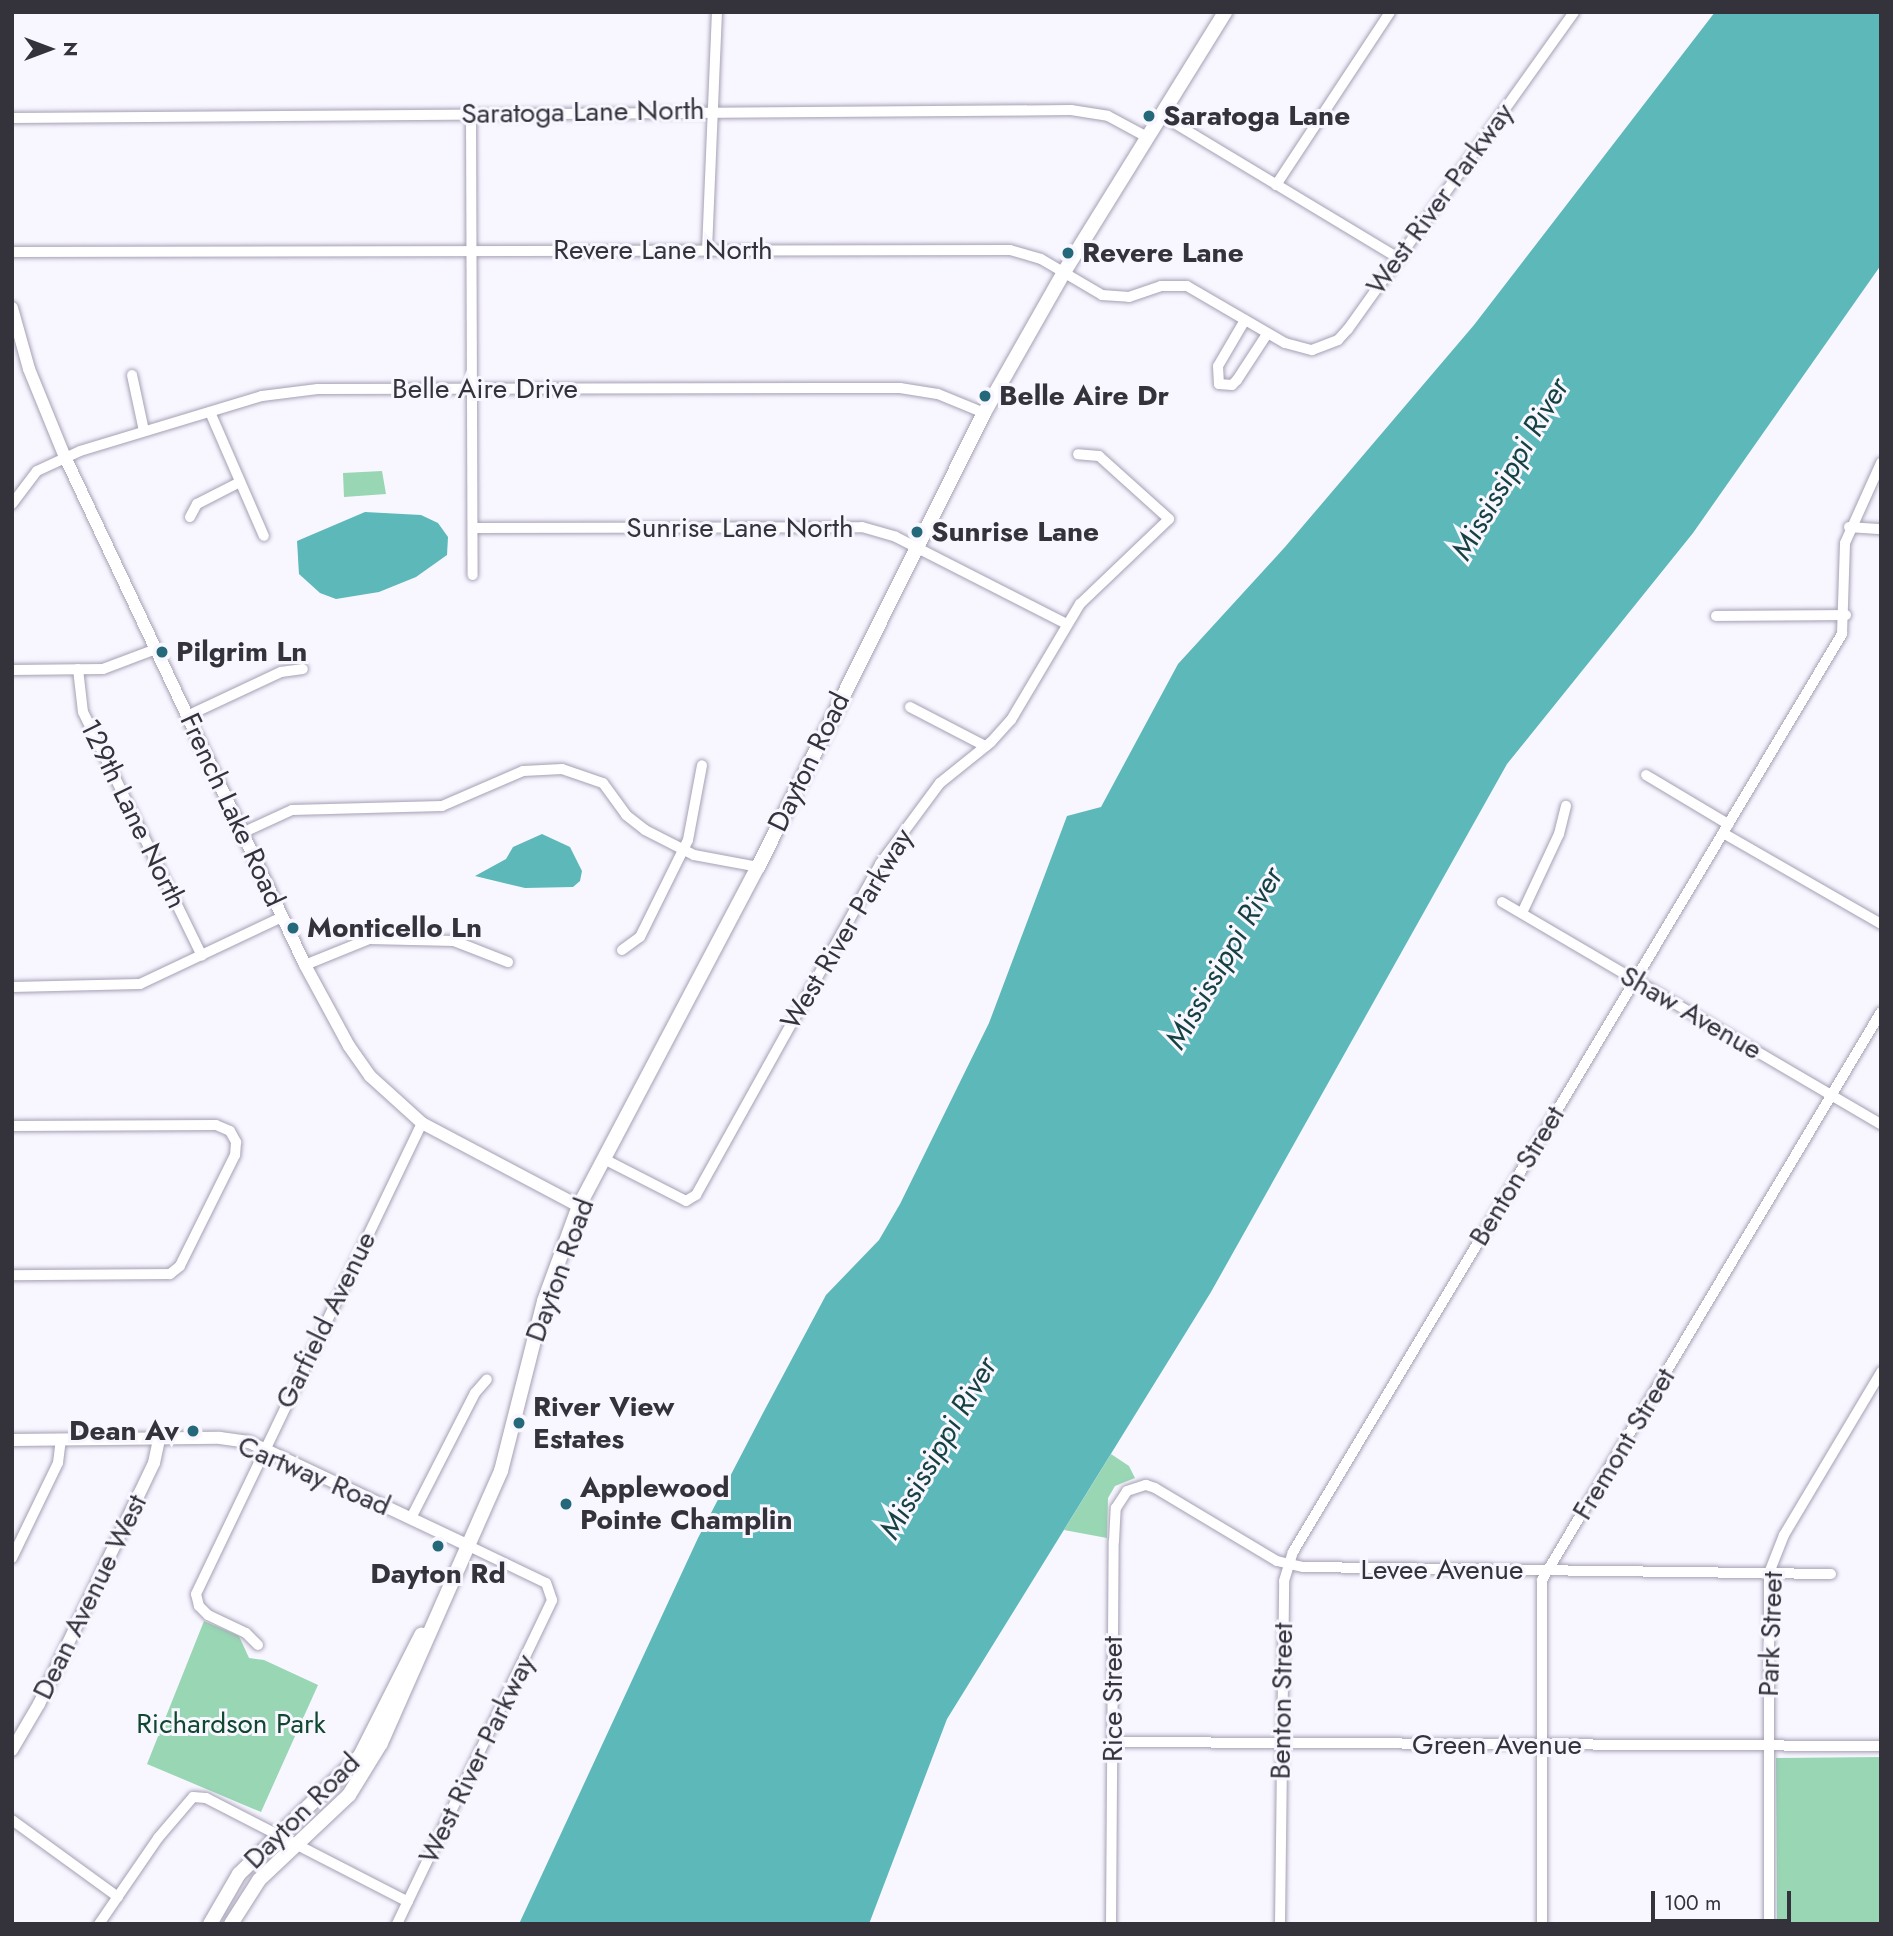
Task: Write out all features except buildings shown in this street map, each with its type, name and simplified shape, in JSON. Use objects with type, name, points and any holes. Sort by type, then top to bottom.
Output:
[{"type":"main road","name":"Dayton Road","points":[[231,1924],[259,1880],[349,1795],[370,1765],[470,1546],[501,1471],[541,1311],[579,1206],[758,867],[984,412],[1063,272],[1225,12]]},
{"type":"main road","name":"Dayton Road","points":[[210,1924],[231,1883],[360,1756],[470,1546]]},
{"type":"street","points":[[707,250],[710,111],[717,12]]},
{"type":"street","points":[[1276,185],[1352,64],[1390,12]]},
{"type":"street","name":"West River Parkway","points":[[1285,343],[1312,350],[1338,340],[1574,12]]},
{"type":"street","name":"Saratoga Lane North","points":[[12,118],[710,111],[1091,111],[1147,137]]},
{"type":"street","points":[[471,113],[473,575]]},
{"type":"street","points":[[1161,115],[1398,258]]},
{"type":"street","name":"Revere Lane North","points":[[12,252],[1010,250],[1063,272],[1102,295],[1116,297],[1161,286],[1187,286],[1285,343]]},
{"type":"street","name":"French Lake Road","points":[[12,308],[29,369],[65,457],[305,965],[370,1076],[422,1123],[579,1206]]},
{"type":"street","points":[[1245,320],[1218,366],[1219,384],[1232,385],[1237,380],[1267,334]]},
{"type":"street","points":[[132,375],[144,431]]},
{"type":"street","name":"Belle Aire Drive","points":[[12,504],[27,479],[65,457],[262,396],[318,389],[900,388],[938,394],[984,412]]},
{"type":"street","points":[[210,412],[264,536]]},
{"type":"street","name":"West River Parkway","points":[[604,1159],[686,1201],[696,1195],[880,864],[940,783],[985,746],[1011,720],[1067,624],[1092,591],[1169,519],[1099,456],[1078,454]]},
{"type":"street","name":"Benton Street","points":[[1280,1924],[1281,1742],[1288,1564],[1384,1395],[1842,634],[1846,615],[1844,559],[1849,527],[1881,463]]},
{"type":"street","points":[[190,517],[197,503],[240,482]]},
{"type":"street","name":"Sunrise Lane North","points":[[474,528],[843,526],[877,530],[1067,624]]},
{"type":"street","points":[[1849,527],[1881,529]]},
{"type":"street","points":[[1716,616],[1846,615]]},
{"type":"street","points":[[12,670],[116,666],[156,649]]},
{"type":"street","name":"129th Lane North","points":[[78,669],[83,712],[202,956]]},
{"type":"street","points":[[187,716],[281,672],[303,669]]},
{"type":"street","points":[[910,708],[985,746]]},
{"type":"street","points":[[622,950],[640,937],[683,849],[702,765]]},
{"type":"street","points":[[243,833],[292,810],[442,806],[523,771],[562,769],[603,783],[635,824],[683,849],[758,867]]},
{"type":"street","points":[[1646,775],[1726,829],[1881,924]]},
{"type":"street","points":[[1522,913],[1559,834],[1566,806]]},
{"type":"street","name":"Shaw Avenue","points":[[1502,902],[1881,1124]]},
{"type":"street","points":[[12,987],[140,985],[282,917]]},
{"type":"street","points":[[305,965],[369,939],[454,941],[508,962]]},
{"type":"street","name":"Fremont Street","points":[[1542,1924],[1539,1595],[1548,1571],[1881,1012]]},
{"type":"street","name":"Garfield Avenue","points":[[258,1645],[246,1633],[208,1615],[199,1606],[196,1594],[422,1123]]},
{"type":"street","points":[[12,1126],[215,1125],[230,1131],[236,1142],[235,1155],[205,1217],[180,1266],[170,1274],[12,1275]]},
{"type":"street","name":"Park Street","points":[[1769,1924],[1769,1573],[1784,1535],[1881,1372]]},
{"type":"street","points":[[411,1518],[475,1393],[487,1379]]},
{"type":"street","points":[[12,1559],[58,1463],[61,1439]]},
{"type":"street","name":"Dean Avenue West","points":[[12,1750],[39,1704],[154,1462],[159,1439]]},
{"type":"street","name":"Cartway Road","points":[[12,1440],[234,1439],[264,1449],[470,1546],[546,1583],[552,1593]]},
{"type":"street","name":"Levee Avenue","points":[[1137,1486],[1155,1488],[1288,1564],[1548,1571],[1831,1574]]},
{"type":"street","name":"Rice Street","points":[[1111,1924],[1115,1508],[1119,1498],[1137,1486]]},
{"type":"street","name":"West River Parkway","points":[[397,1924],[552,1593]]},
{"type":"street","name":"Green Avenue","points":[[1114,1742],[1881,1746]]},
{"type":"street","points":[[99,1924],[186,1801],[206,1798],[408,1902]]},
{"type":"street","points":[[12,1820],[118,1897]]},
{"type":"green space","points":[[382,471],[386,494],[344,497],[343,473]]},
{"type":"green space","points":[[1111,1454],[1129,1466],[1135,1478],[1115,1486],[1108,1498],[1107,1538],[1064,1530]]},
{"type":"green space","name":"Richardson Park","points":[[204,1621],[239,1636],[249,1658],[264,1660],[318,1685],[261,1812],[147,1764]]},
{"type":"green space","points":[[1881,1757],[1881,1924],[1777,1924],[1776,1758]]},
{"type":"water","name":"Mississippi River","points":[[1715,12],[1881,12],[1881,265],[1693,533],[1507,764],[1211,1292],[947,1719],[869,1924],[519,1924],[698,1538],[763,1413],[826,1295],[879,1240],[900,1204],[989,1023],[1067,816],[1101,807],[1178,664],[1285,547],[1474,325]]},
{"type":"water","points":[[365,512],[421,515],[438,523],[448,537],[447,555],[416,577],[379,592],[336,599],[320,593],[299,574],[297,541]]},
{"type":"water","points":[[542,834],[570,847],[582,871],[580,881],[573,887],[525,888],[475,876],[506,859],[513,847]]},
{"type":"place","name":"Saratoga Lane","points":[[1149,116]]},
{"type":"place","name":"Revere Lane","points":[[1068,253]]},
{"type":"place","name":"Belle Aire Dr","points":[[985,396]]},
{"type":"place","name":"Sunrise Lane","points":[[917,532]]},
{"type":"place","name":"Pilgrim Ln","points":[[162,652]]},
{"type":"place","name":"Monticello Ln","points":[[293,928]]},
{"type":"place","name":"River View Estates","points":[[519,1423]]},
{"type":"place","name":"Dean Av","points":[[193,1431]]},
{"type":"place","name":"Applewood Pointe Champlin","points":[[566,1504]]},
{"type":"place","name":"Dayton Rd","points":[[438,1546]]}]
